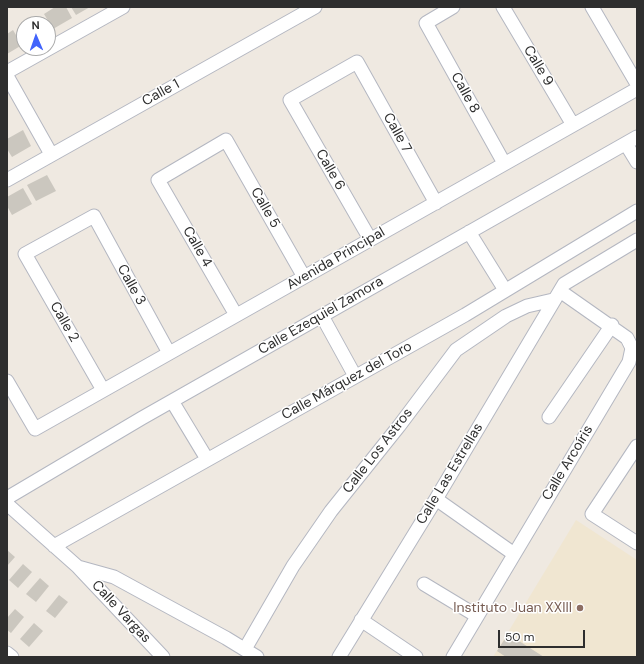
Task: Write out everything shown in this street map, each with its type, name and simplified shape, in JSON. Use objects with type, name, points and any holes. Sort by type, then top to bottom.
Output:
[{"type":"street","points":[[7,72],[123,7]]},
{"type":"street","name":"Calle 8","points":[[453,7],[426,23],[504,163]]},
{"type":"street","name":"Calle 9","points":[[503,7],[573,125]]},
{"type":"street","points":[[592,7],[637,84]]},
{"type":"street","name":"Calle 1","points":[[7,180],[307,9]]},
{"type":"street","name":"Calle 6","points":[[357,62],[290,100],[370,239]]},
{"type":"street","name":"Calle 7","points":[[357,62],[436,203]]},
{"type":"street","points":[[7,76],[51,154]]},
{"type":"street","name":"Avenida Principal","points":[[7,380],[35,429],[637,89]]},
{"type":"street","name":"Calle 4","points":[[226,140],[158,180],[236,315]]},
{"type":"street","name":"Calle 5","points":[[226,140],[304,277]]},
{"type":"street","points":[[632,140],[637,162]]},
{"type":"street","name":"Calle Ezequiel Zamora","points":[[7,498],[172,401],[632,140]]},
{"type":"street","name":"Calle Márquez del Toro","points":[[54,546],[505,290],[637,211]]},
{"type":"street","name":"Calle 2","points":[[94,216],[24,254],[103,390]]},
{"type":"street","name":"Calle 3","points":[[94,216],[169,353]]},
{"type":"street","points":[[469,232],[505,290]]},
{"type":"street","name":"Calle Las Estrellas","points":[[338,657],[436,499],[564,284],[571,278],[637,240]]},
{"type":"street","name":"Calle Arcoíris","points":[[453,657],[629,362],[631,344],[627,338],[612,326],[557,295]]},
{"type":"street","name":"Calle Los Astros","points":[[245,649],[293,566],[331,511],[456,350],[506,316],[527,306],[547,300],[557,295]]},
{"type":"street","points":[[322,316],[355,376]]},
{"type":"street","points":[[549,416],[612,326]]},
{"type":"street","points":[[172,401],[207,459]]},
{"type":"street","points":[[637,446],[592,514],[637,543]]},
{"type":"street","points":[[436,499],[514,554]]},
{"type":"street","name":"Calle Vargas","points":[[7,504],[78,567],[163,657]]},
{"type":"street","points":[[78,567],[114,577],[257,657]]},
{"type":"street","points":[[424,584],[477,616]]},
{"type":"street","points":[[361,620],[416,656]]},
{"type":"street","points":[[7,653],[12,657]]},
{"type":"shaded area","name":"Instituto Juan XXIII","points":[[576,520],[637,560],[637,657],[493,657]]},
{"type":"building","points":[[55,7],[66,7],[72,18],[56,27],[56,16],[45,16],[44,14]]},
{"type":"building","points":[[71,7],[90,7],[76,15]]},
{"type":"building","points":[[13,30],[16,35],[16,49],[7,54],[7,34]]},
{"type":"building","points":[[23,130],[31,146],[12,157],[7,149],[7,139]]},
{"type":"building","points":[[47,175],[56,191],[36,201],[27,185]]},
{"type":"building","points":[[23,188],[32,204],[12,215],[7,206],[7,197]]},
{"type":"building","points":[[7,550],[15,557],[7,566]]},
{"type":"building","points":[[23,564],[32,572],[18,588],[9,580]]},
{"type":"building","points":[[40,578],[49,586],[36,602],[26,594]]},
{"type":"building","points":[[59,595],[68,602],[55,618],[46,611]]},
{"type":"building","points":[[15,609],[24,617],[11,633],[7,630],[7,618]]},
{"type":"building","points":[[34,623],[43,631],[29,647],[20,639]]},
{"type":"building","points":[[508,634],[544,657],[506,657],[497,651]]},
{"type":"place","name":"Instituto Juan XXIII","points":[[580,608]]}]
